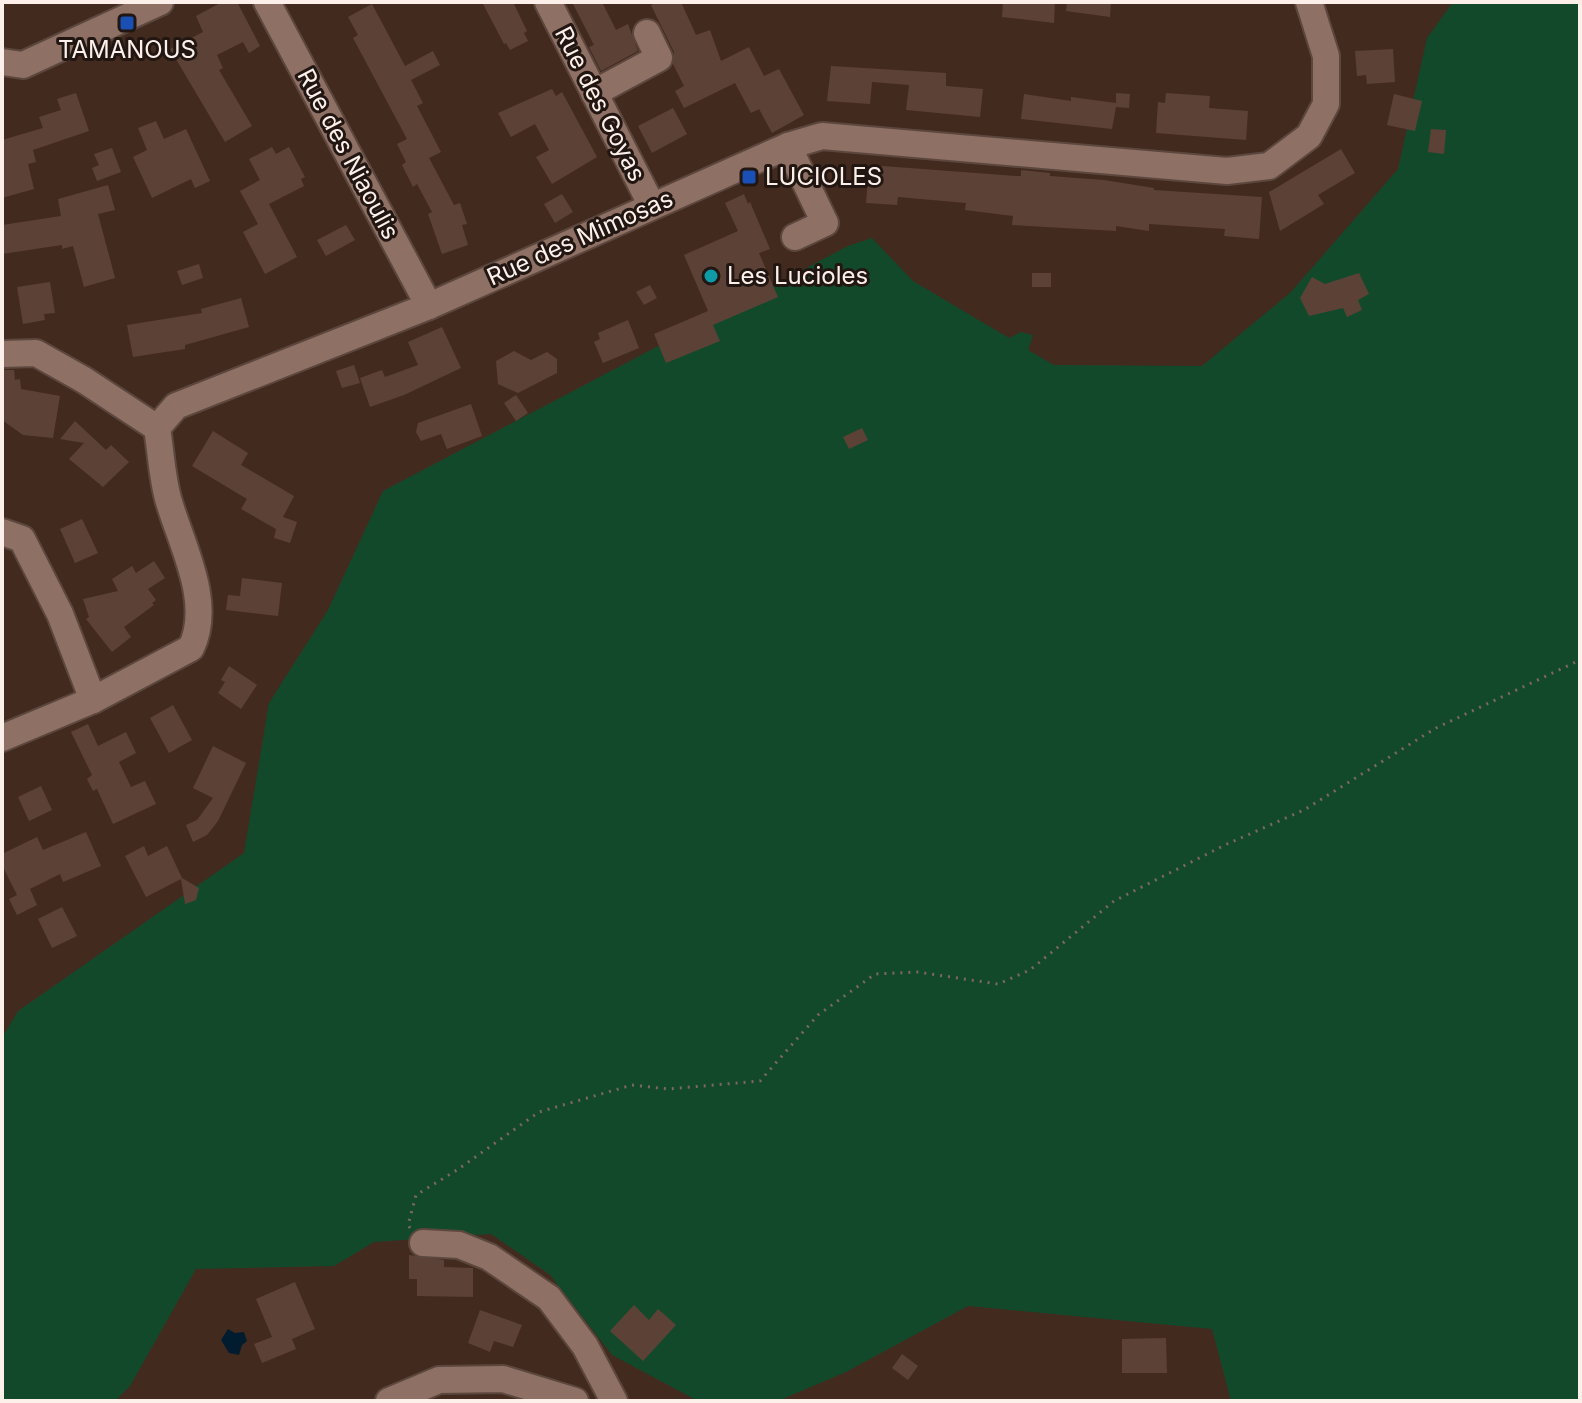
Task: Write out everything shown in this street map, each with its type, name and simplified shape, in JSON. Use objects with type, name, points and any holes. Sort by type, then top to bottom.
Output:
[{"type":"street","points":[[2,62],[23,65],[160,2]]},
{"type":"street","name":"Rue des Niaoulis","points":[[267,2],[429,306]]},
{"type":"street","name":"Rue des Goyas","points":[[548,2],[652,206]]},
{"type":"street","name":"Rue des Mimosas","points":[[157,428],[176,406],[429,306],[788,146],[822,136],[899,140],[1227,171],[1269,166],[1309,136],[1326,104],[1326,56],[1309,2]]},
{"type":"street","points":[[594,93],[659,58],[647,33]]},
{"type":"street","points":[[788,146],[825,223],[795,237]]},
{"type":"street","points":[[2,354],[36,353],[157,428],[168,501],[180,530],[195,589],[199,621],[191,648],[93,700],[2,738]]},
{"type":"street","points":[[2,532],[22,539],[60,614],[93,700]]},
{"type":"street","points":[[423,1243],[459,1245],[489,1257],[549,1298],[585,1346],[614,1401]]},
{"type":"street","points":[[389,1401],[439,1380],[503,1379],[575,1401]]},
{"type":"path","points":[[423,1243],[408,1225],[416,1195],[539,1112],[632,1085],[668,1089],[760,1081],[818,1015],[875,974],[917,972],[998,984],[1030,970],[1114,901],[1227,844],[1304,810],[1436,728],[1580,660]]},
{"type":"green space","points":[[1453,2],[1580,2],[1580,1401],[1231,1401],[1212,1329],[968,1306],[846,1372],[778,1401],[698,1401],[612,1355],[550,1275],[491,1234],[374,1242],[334,1266],[196,1269],[130,1386],[115,1401],[2,1401],[2,1038],[18,1011],[244,853],[269,703],[328,610],[383,491],[848,246],[872,238],[913,281],[1009,338],[1021,332],[1033,335],[1028,350],[1054,365],[1202,366],[1291,292],[1398,169],[1427,38]]},
{"type":"water","points":[[228,1329],[235,1333],[244,1332],[247,1341],[239,1355],[229,1353],[221,1340]]},
{"type":"building","points":[[222,2],[237,2],[260,46],[249,53],[243,42],[217,55],[223,68],[219,70],[252,126],[225,142],[170,49],[203,32],[196,16]]},
{"type":"building","points":[[482,2],[513,2],[527,31],[524,33],[528,41],[510,50]]},
{"type":"building","points":[[572,2],[602,2],[616,30],[628,24],[638,51],[601,71],[589,47],[594,45]]},
{"type":"building","points":[[681,2],[696,35],[710,30],[721,61],[749,47],[764,76],[779,69],[804,115],[772,133],[759,109],[751,113],[735,83],[684,108],[675,91],[684,86],[673,64],[674,52],[651,5]]},
{"type":"building","points":[[1003,2],[1055,2],[1054,23],[1002,17]]},
{"type":"building","points":[[1067,2],[1111,2],[1110,17],[1066,11]]},
{"type":"building","points":[[372,4],[405,66],[433,51],[440,65],[411,80],[423,103],[417,106],[441,152],[429,158],[454,205],[460,203],[467,224],[462,225],[468,245],[442,254],[428,214],[432,212],[417,184],[413,187],[402,165],[406,162],[397,144],[407,139],[353,38],[358,35],[348,17]]},
{"type":"building","points":[[1393,49],[1395,82],[1367,84],[1366,75],[1357,76],[1355,51]]},
{"type":"building","points":[[831,66],[946,73],[946,86],[983,89],[980,117],[906,110],[909,85],[872,82],[870,104],[827,101]]},
{"type":"building","points":[[552,89],[556,96],[562,92],[597,157],[552,184],[536,157],[549,150],[535,124],[511,137],[498,113]]},
{"type":"building","points":[[76,93],[89,131],[33,150],[36,162],[28,164],[34,189],[2,198],[2,140],[43,128],[39,117],[61,110],[57,99]]},
{"type":"building","points":[[1116,93],[1130,94],[1129,108],[1116,107],[1112,129],[1021,119],[1024,94],[1116,103]]},
{"type":"building","points":[[1166,93],[1210,96],[1209,108],[1248,111],[1246,140],[1156,133],[1158,102],[1165,103]]},
{"type":"building","points":[[1394,94],[1422,101],[1415,131],[1387,125]]},
{"type":"building","points":[[673,108],[687,134],[652,153],[638,126]]},
{"type":"building","points":[[156,121],[164,139],[186,129],[210,181],[195,188],[191,179],[152,198],[133,157],[147,150],[138,128]]},
{"type":"building","points":[[1431,129],[1446,130],[1444,154],[1428,152]]},
{"type":"building","points":[[272,147],[276,154],[289,147],[305,177],[301,179],[304,186],[269,204],[297,257],[265,274],[243,232],[258,224],[240,191],[260,180],[249,159]]},
{"type":"building","points":[[112,148],[121,172],[97,181],[92,168],[99,165],[94,154]]},
{"type":"building","points":[[1341,149],[1355,173],[1318,195],[1324,204],[1280,231],[1269,192]]},
{"type":"building","points":[[869,165],[1016,176],[1021,176],[1021,170],[1050,173],[1050,176],[1104,180],[1154,190],[1262,197],[1259,239],[1224,236],[1225,229],[1149,224],[1149,231],[1116,226],[1116,231],[1012,225],[1013,216],[965,210],[966,203],[898,197],[897,205],[866,203]]},
{"type":"building","points":[[108,185],[115,210],[98,214],[115,278],[84,287],[73,246],[2,254],[2,225],[61,216],[58,199]]},
{"type":"building","points":[[562,194],[573,212],[555,223],[544,204]]},
{"type":"building","name":"Les Lucioles","points":[[744,194],[770,249],[759,253],[778,297],[713,325],[720,341],[666,363],[654,334],[708,311],[684,255],[738,231],[725,203]]},
{"type":"building","points":[[346,225],[355,240],[326,256],[317,240]]},
{"type":"building","points":[[199,264],[203,278],[182,285],[177,271]]},
{"type":"building","points":[[1032,273],[1051,273],[1051,287],[1032,287]]},
{"type":"building","points":[[1359,273],[1369,294],[1358,300],[1362,310],[1347,317],[1343,308],[1309,316],[1300,298],[1312,277],[1325,284]]},
{"type":"building","points":[[50,282],[55,313],[44,314],[45,320],[23,324],[17,287]]},
{"type":"building","name":"Les Lucioles","points":[[650,285],[657,298],[644,305],[636,292]]},
{"type":"building","points":[[241,298],[249,327],[185,345],[185,349],[133,357],[127,325],[202,313],[201,309]]},
{"type":"building","points":[[628,320],[639,348],[603,363],[594,342],[600,339],[598,333]]},
{"type":"building","points":[[442,327],[461,368],[370,407],[360,378],[382,370],[385,377],[418,365],[408,342]]},
{"type":"building","points":[[514,351],[531,360],[547,352],[557,359],[557,373],[518,393],[498,384],[496,361]]},
{"type":"building","points":[[354,365],[360,383],[342,388],[336,371]]},
{"type":"building","points":[[2,370],[14,370],[15,380],[20,379],[21,389],[60,396],[53,438],[23,435],[2,420]]},
{"type":"building","points":[[516,395],[528,413],[516,421],[504,403]]},
{"type":"building","points":[[471,404],[482,436],[447,449],[441,434],[421,441],[416,432],[418,423]]},
{"type":"building","points":[[75,421],[106,450],[111,445],[129,462],[103,487],[69,459],[84,443],[60,439]]},
{"type":"building","points":[[862,428],[868,440],[849,449],[843,437]]},
{"type":"building","points":[[213,431],[248,453],[241,465],[294,496],[283,517],[297,522],[290,543],[274,538],[276,529],[241,509],[247,499],[192,466]]},
{"type":"building","points":[[82,519],[98,553],[75,563],[60,529]]},
{"type":"building","points":[[154,561],[165,578],[148,589],[156,600],[152,603],[154,605],[124,627],[131,637],[112,652],[86,619],[89,617],[83,599],[118,591],[112,579],[132,566],[136,573]]},
{"type":"building","points":[[242,578],[282,583],[278,616],[226,610],[228,595],[240,596]]},
{"type":"building","points":[[229,666],[257,685],[241,709],[218,693]]},
{"type":"building","points":[[173,705],[192,740],[169,753],[150,718]]},
{"type":"building","points":[[88,724],[98,746],[126,732],[136,753],[119,762],[131,787],[145,781],[156,804],[113,824],[97,789],[93,791],[87,779],[92,775],[71,732]]},
{"type":"building","points":[[213,746],[246,763],[218,821],[207,835],[193,842],[186,825],[197,820],[213,798],[193,788]]},
{"type":"building","points":[[41,786],[52,810],[29,821],[18,797]]},
{"type":"building","points":[[86,832],[101,866],[63,882],[60,874],[30,889],[37,905],[17,915],[9,899],[17,895],[2,865],[2,854],[37,837],[43,850]]},
{"type":"building","points":[[144,846],[148,856],[167,846],[182,878],[199,888],[196,900],[185,904],[181,879],[146,897],[125,856]]},
{"type":"building","points":[[62,907],[77,936],[52,948],[38,919]]},
{"type":"building","points":[[409,1255],[444,1260],[444,1267],[473,1268],[473,1297],[417,1296],[417,1279],[409,1279]]},
{"type":"building","points":[[295,1282],[315,1329],[292,1339],[296,1349],[262,1363],[254,1344],[272,1337],[256,1299]]},
{"type":"building","points":[[634,1305],[649,1320],[658,1309],[676,1325],[643,1361],[610,1331]]},
{"type":"building","points":[[480,1310],[522,1325],[513,1347],[494,1341],[490,1352],[468,1343]]},
{"type":"building","points":[[1166,1338],[1167,1373],[1122,1373],[1122,1339]]},
{"type":"building","points":[[902,1354],[918,1366],[908,1380],[892,1368]]},
{"type":"place","name":"TAMANOUS","points":[[127,23]]},
{"type":"place","name":"LUCIOLES","points":[[749,177]]},
{"type":"place","name":"Les Lucioles","points":[[711,276]]}]
